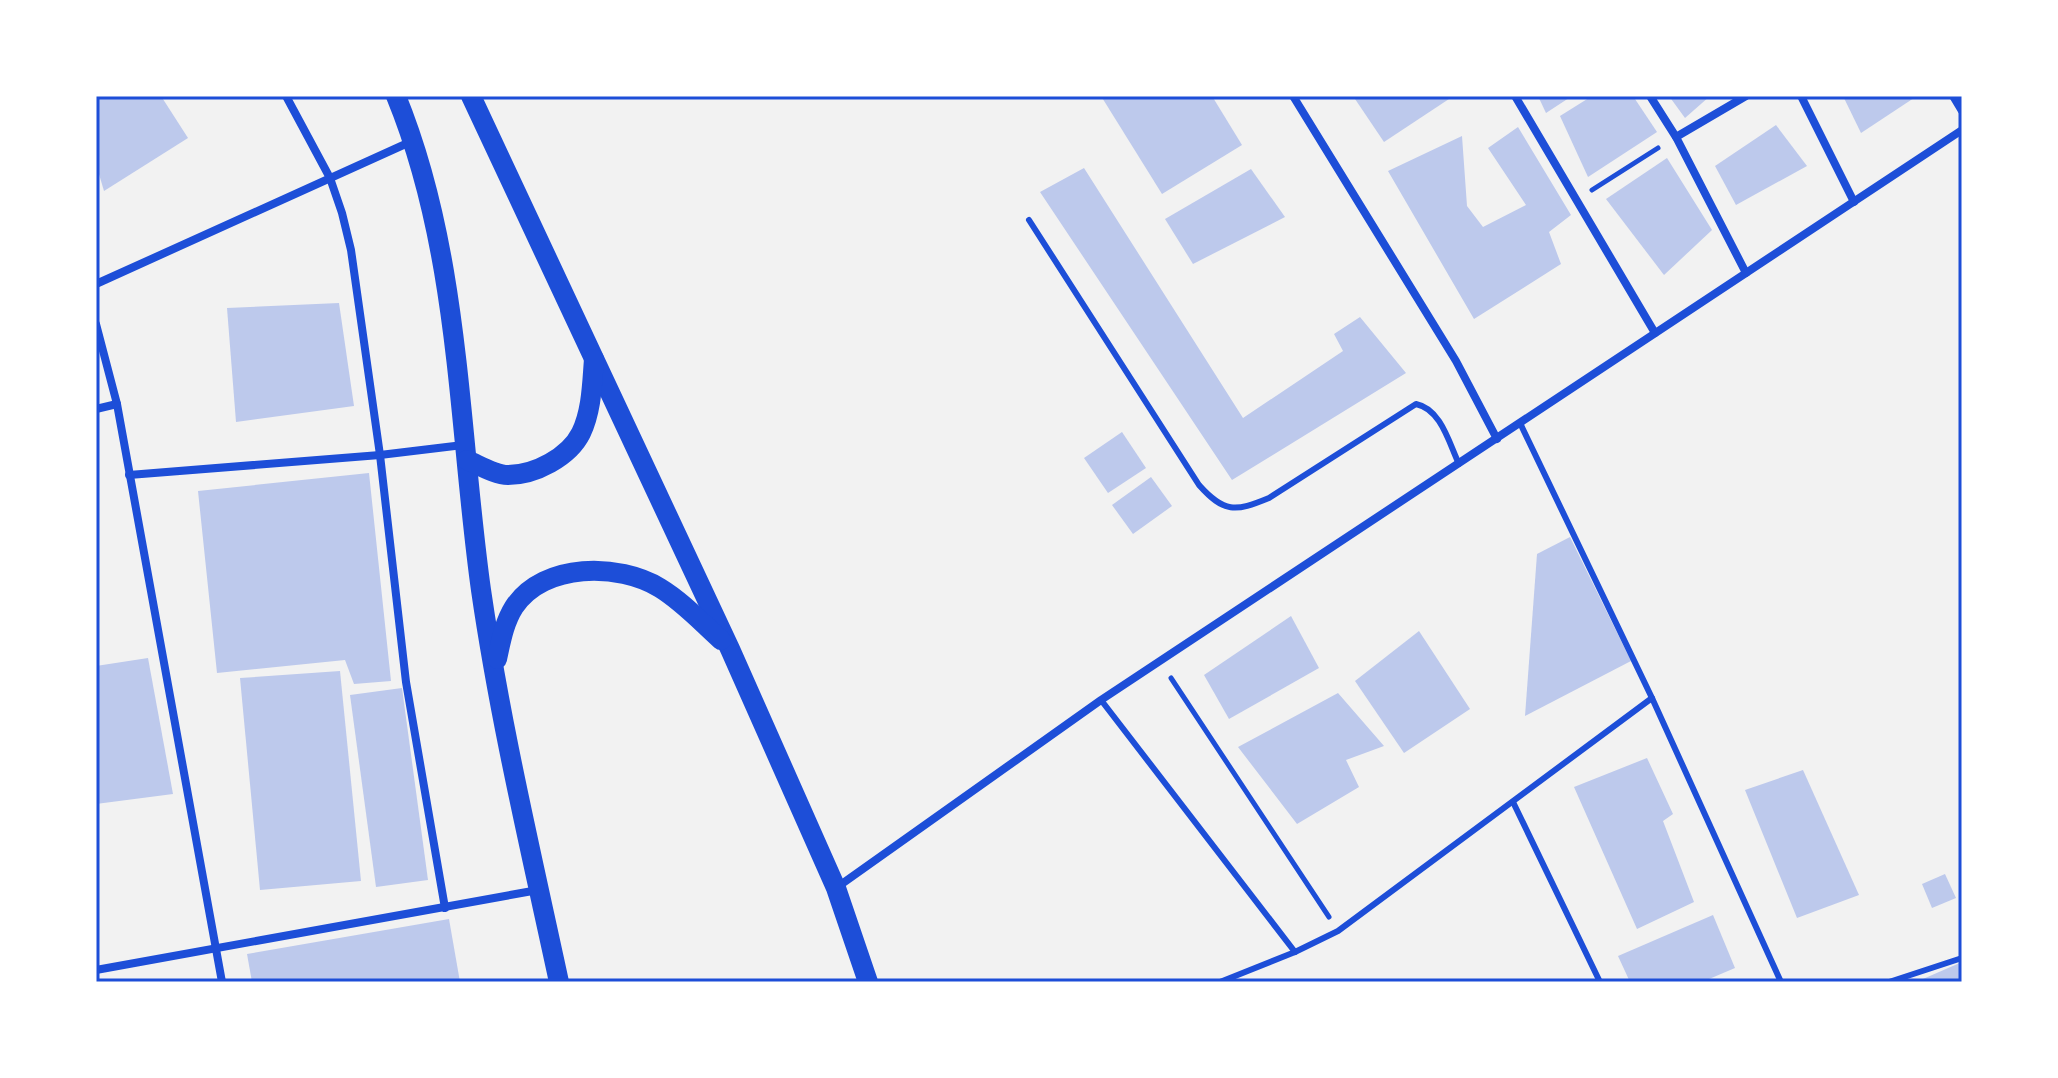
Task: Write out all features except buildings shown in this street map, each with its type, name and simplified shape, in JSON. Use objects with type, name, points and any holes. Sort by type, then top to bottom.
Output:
[{"type":"main road","points":[[396,96],[414,141],[438,238],[467,452],[481,589],[559,982]]},
{"type":"main road","points":[[471,96],[730,649],[836,888],[868,982]]},
{"type":"main road","points":[[467,452],[506,476],[541,468],[569,449],[582,432],[588,415],[594,358]]},
{"type":"main road","points":[[495,670],[506,621],[516,604],[532,589],[555,578],[582,571],[609,571],[636,577],[660,588],[730,649]]},
{"type":"street","points":[[286,96],[330,178],[351,250],[380,455],[406,682],[445,908]]},
{"type":"street","points":[[1293,96],[1456,361],[1497,439]]},
{"type":"street","points":[[1515,96],[1655,333]]},
{"type":"street","points":[[1650,96],[1676,137],[1746,273]]},
{"type":"street","points":[[1676,137],[1746,96]]},
{"type":"street","points":[[1801,96],[1854,202]]},
{"type":"street","points":[[1953,96],[1962,111]]},
{"type":"street","points":[[836,888],[1101,700],[1962,130]]},
{"type":"street","points":[[96,284],[414,141]]},
{"type":"street","points":[[96,324],[117,404],[222,982]]},
{"type":"street","points":[[96,409],[117,404]]},
{"type":"street","points":[[129,475],[380,455],[467,452]]},
{"type":"street","points":[[96,970],[539,890]]},
{"type":"lane","points":[[1029,220],[1199,485],[1215,502],[1230,508],[1244,508],[1269,498],[1416,404],[1425,406],[1436,415],[1459,464]]},
{"type":"lane","points":[[1520,423],[1652,698],[1781,982]]},
{"type":"lane","points":[[1220,982],[1338,931],[1652,698]]},
{"type":"lane","points":[[1101,700],[1295,952]]},
{"type":"lane","points":[[1513,802],[1600,982]]},
{"type":"lane","points":[[1889,982],[1962,958]]},
{"type":"path","points":[[1578,199],[1676,137]]},
{"type":"path","points":[[1160,662],[1338,931]]}]
